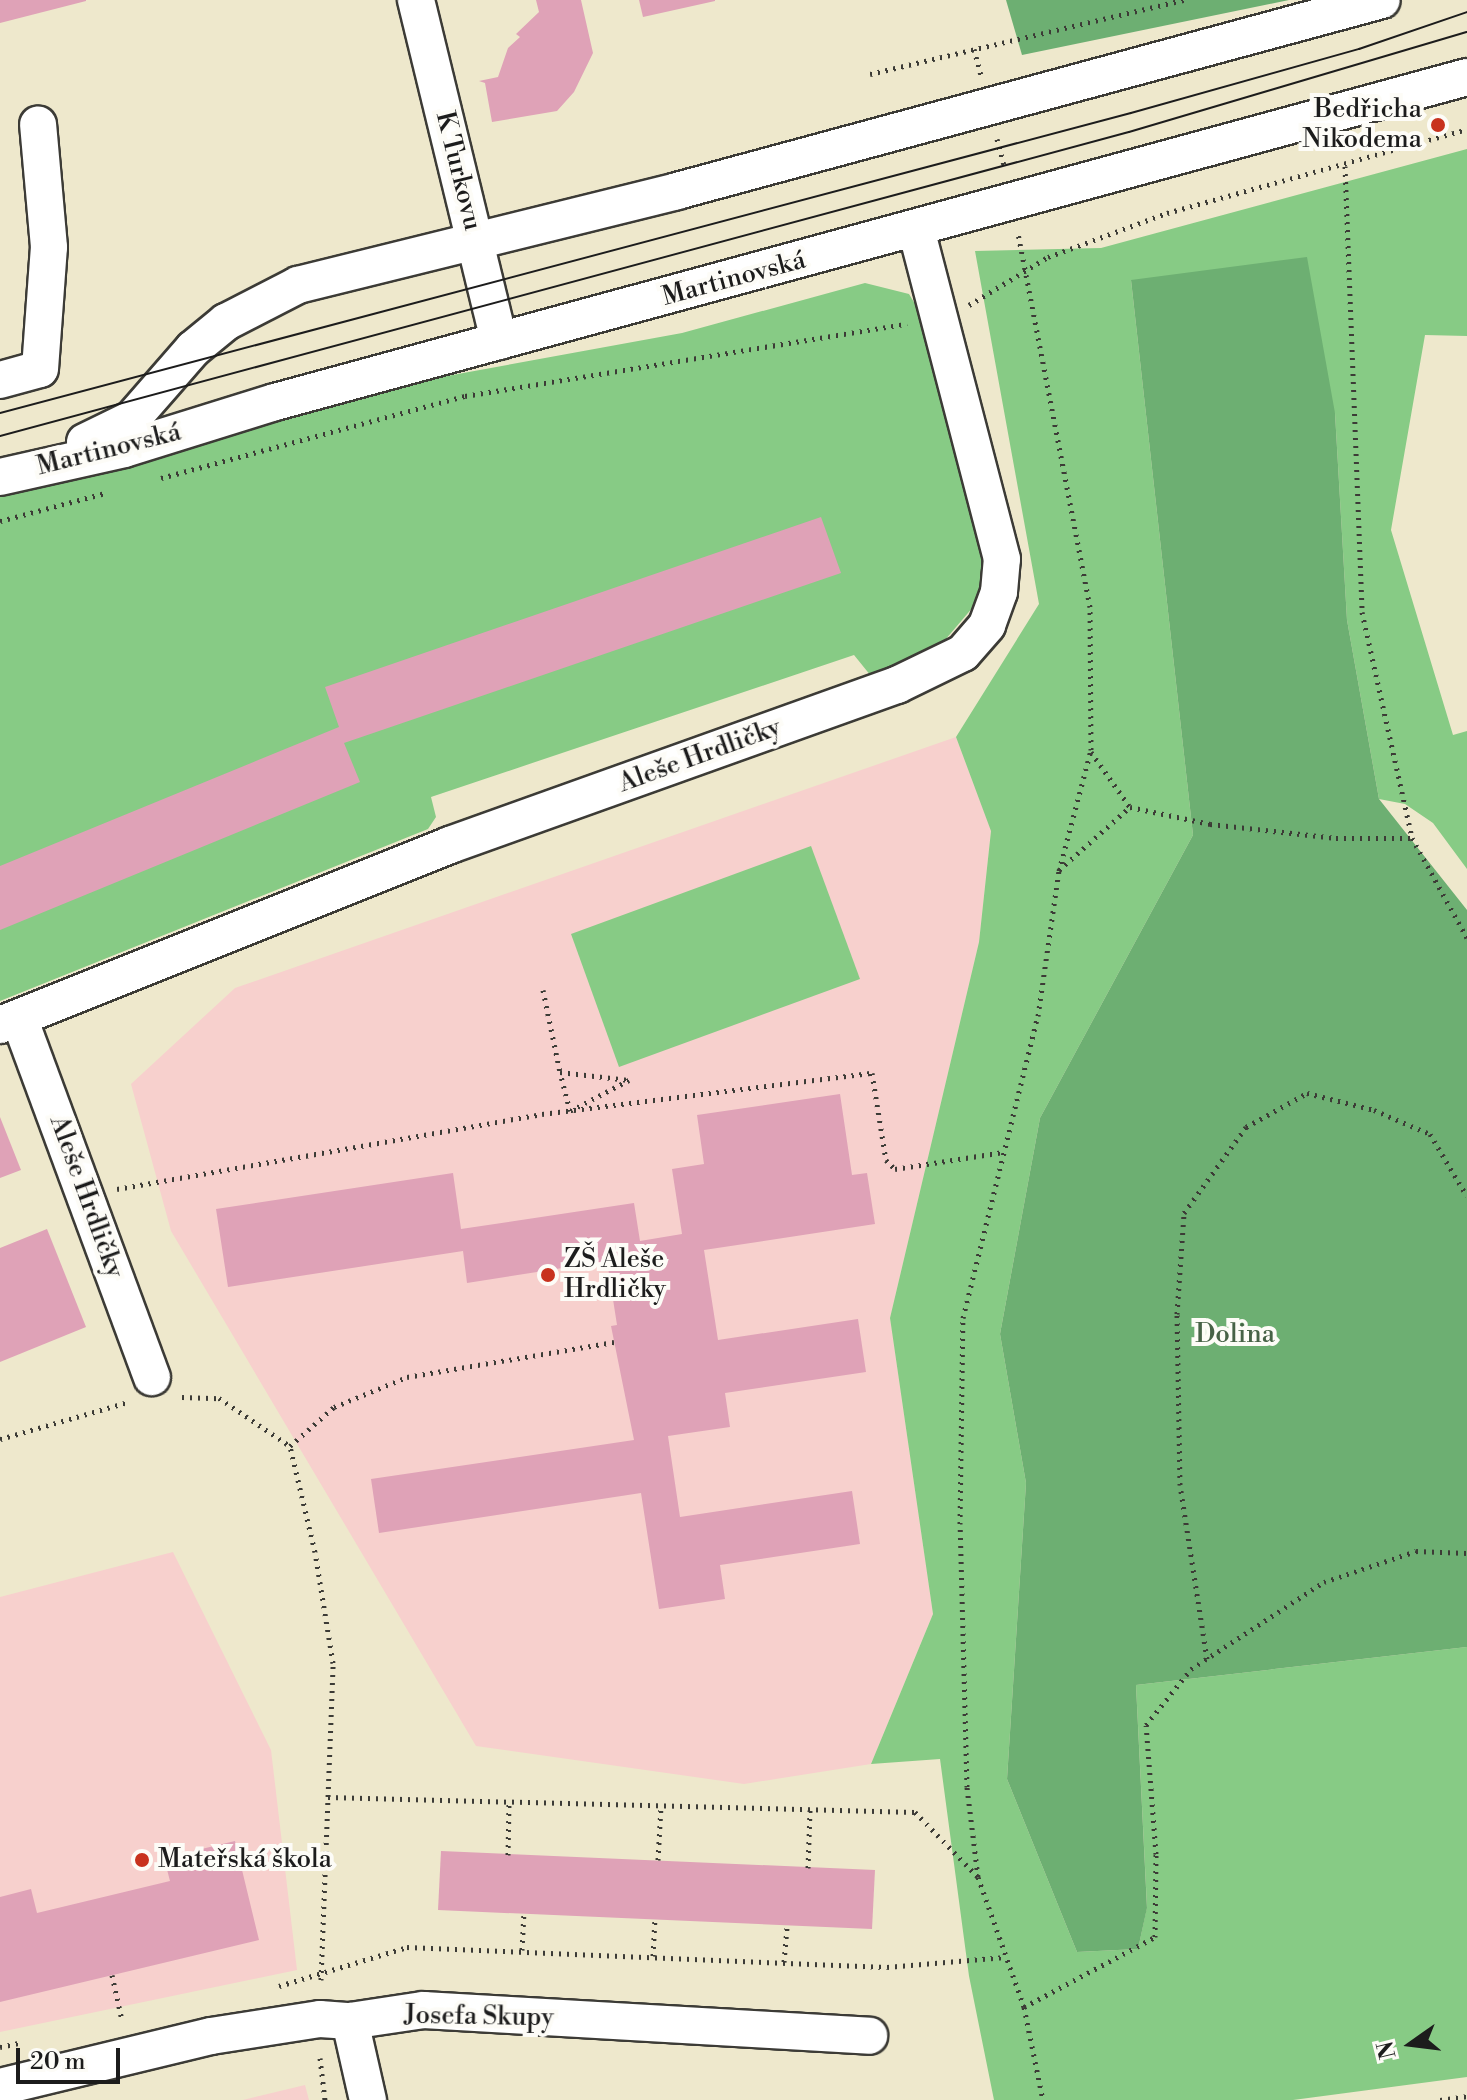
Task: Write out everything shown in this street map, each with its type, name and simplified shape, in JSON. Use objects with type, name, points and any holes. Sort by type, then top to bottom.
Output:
[{"type":"street","name":"K Turkovu","points":[[416,0],[499,341]]},
{"type":"street","name":"Martinovská","points":[[0,468],[122,427],[202,342],[262,299],[298,285],[475,243],[1382,0]]},
{"type":"street","name":"Martinovská","points":[[0,477],[139,445],[275,402],[1013,204],[1467,77]]},
{"type":"street","points":[[0,380],[40,369],[49,247],[38,124]]},
{"type":"street","name":"Aleše Hrdličky","points":[[152,1377],[85,1195],[10,1021],[450,845],[897,685],[963,653],[987,625],[999,592],[1002,559],[916,230]]},
{"type":"street","name":"Josefa Skupy","points":[[0,2087],[211,2036],[424,2010],[869,2036]]},
{"type":"street","points":[[335,2020],[368,2100]]},
{"type":"path","points":[[870,74],[1184,0]]},
{"type":"path","points":[[974,49],[1013,204],[1090,607],[1091,750],[1059,871],[1038,1016],[963,1318],[960,1524],[967,1787],[978,1877],[1024,2007],[1043,2100]]},
{"type":"path","points":[[150,481],[465,396],[940,317],[957,312],[1025,270],[1167,213],[1345,166],[1467,129]]},
{"type":"path","points":[[1345,166],[1362,612],[1412,838],[1467,938]]},
{"type":"path","points":[[0,521],[120,489]]},
{"type":"path","points":[[1091,750],[1130,807],[1210,824],[1336,838],[1412,838]]},
{"type":"path","points":[[1059,871],[1130,807]]},
{"type":"path","points":[[543,990],[570,1111]]},
{"type":"path","points":[[560,1072],[629,1080],[570,1111]]},
{"type":"path","points":[[85,1195],[570,1111],[872,1073],[886,1160],[895,1169],[1004,1152]]},
{"type":"path","points":[[1207,1659],[1180,1485],[1177,1314],[1184,1213],[1246,1127],[1307,1093],[1374,1110],[1430,1134],[1467,1196]]},
{"type":"path","points":[[325,2100],[335,2020],[328,1797],[333,1663],[315,1552],[290,1446],[334,1407],[407,1377],[614,1342]]},
{"type":"path","points":[[1024,2007],[1155,1937],[1156,1854],[1146,1725],[1191,1669],[1324,1582],[1416,1551],[1467,1553]]},
{"type":"path","points":[[328,1797],[915,1812],[978,1877]]},
{"type":"path","points":[[508,1855],[509,1802]]},
{"type":"path","points":[[658,1860],[661,1807]]},
{"type":"path","points":[[808,1868],[810,1810]]},
{"type":"path","points":[[522,1950],[524,1914]]},
{"type":"path","points":[[653,1956],[655,1920]]},
{"type":"path","points":[[784,1962],[787,1925]]},
{"type":"path","points":[[887,1967],[1006,1957]]},
{"type":"path","points":[[112,1975],[122,2020]]},
{"type":"path","points":[[1440,2100],[1467,2096]]},
{"type":"shaded area","name":"ZŠ Aleše Hrdličky","points":[[956,737],[991,830],[979,942],[890,1318],[933,1614],[871,1764],[744,1784],[476,1746],[171,1231],[131,1084],[235,988]]},
{"type":"shaded area","name":"Mateřská škola","points":[[173,1552],[271,1750],[297,1970],[0,2032],[0,1597]]},
{"type":"shaded area","points":[[305,2085],[309,2100],[243,2100]]},
{"type":"green space","points":[[1006,0],[1289,0],[1022,55]]},
{"type":"green space","points":[[1467,149],[1467,336],[1425,335],[1391,530],[1453,735],[1467,731],[1467,869],[1433,823],[1405,804],[1379,799],[1347,620],[1335,413],[1131,280],[1193,835],[1040,1118],[1000,1334],[1026,1483],[1007,1779],[1077,1952],[1138,1949],[1147,1907],[1136,1685],[1467,1647],[1467,2077],[1293,2100],[994,2100],[969,1976],[940,1759],[871,1764],[933,1614],[890,1318],[979,942],[991,831],[956,737],[1039,604],[975,251],[1101,248]]},
{"type":"green space","name":"Dolina","points":[[1307,257],[1335,413],[1347,620],[1379,799],[1467,910],[1467,1647],[1136,1685],[1147,1908],[1138,1949],[1077,1952],[1007,1779],[1026,1483],[1000,1334],[1040,1118],[1193,835],[1131,280]]},
{"type":"green space","points":[[865,283],[909,294],[921,314],[984,552],[979,600],[945,640],[922,657],[871,676],[854,655],[431,797],[436,817],[428,829],[0,1001],[0,496],[436,378],[682,333]]},
{"type":"green space","points":[[811,846],[860,979],[619,1067],[571,934]]},
{"type":"building","points":[[0,0],[86,0],[86,1],[0,23]]},
{"type":"building","points":[[536,0],[581,0],[593,53],[574,92],[557,111],[492,122],[485,83],[479,81],[498,77],[508,48],[520,37],[516,34],[539,12]]},
{"type":"building","points":[[639,0],[715,0],[715,1],[643,17]]},
{"type":"building","points":[[821,517],[841,573],[344,743],[360,782],[0,930],[0,866],[339,727],[325,687]]},
{"type":"building","points":[[840,1094],[852,1175],[867,1173],[875,1224],[704,1250],[718,1340],[858,1319],[866,1372],[725,1393],[730,1427],[668,1436],[680,1517],[852,1491],[860,1544],[720,1565],[725,1599],[659,1609],[641,1493],[379,1533],[371,1479],[634,1440],[611,1326],[617,1325],[607,1261],[467,1283],[463,1251],[228,1287],[216,1209],[453,1173],[461,1229],[634,1203],[640,1241],[682,1234],[672,1169],[704,1164],[697,1115]]},
{"type":"building","points":[[0,1117],[21,1170],[0,1178]]},
{"type":"building","points":[[47,1229],[86,1327],[0,1362],[0,1248]]},
{"type":"building","points":[[235,1841],[259,1940],[0,2002],[0,1897],[31,1889],[37,1913],[170,1881],[164,1858]]},
{"type":"building","points":[[441,1851],[875,1870],[872,1929],[438,1910]]},
{"type":"tram line","points":[[0,413],[1131,113],[1359,49],[1467,12]]},
{"type":"tram line","points":[[0,436],[1129,132],[1467,32]]},
{"type":"place","name":"Bedřicha Nikodema","points":[[1438,125]]},
{"type":"place","name":"ZŠ Aleše Hrdličky","points":[[548,1275]]},
{"type":"place","name":"Mateřská škola","points":[[142,1860]]}]
